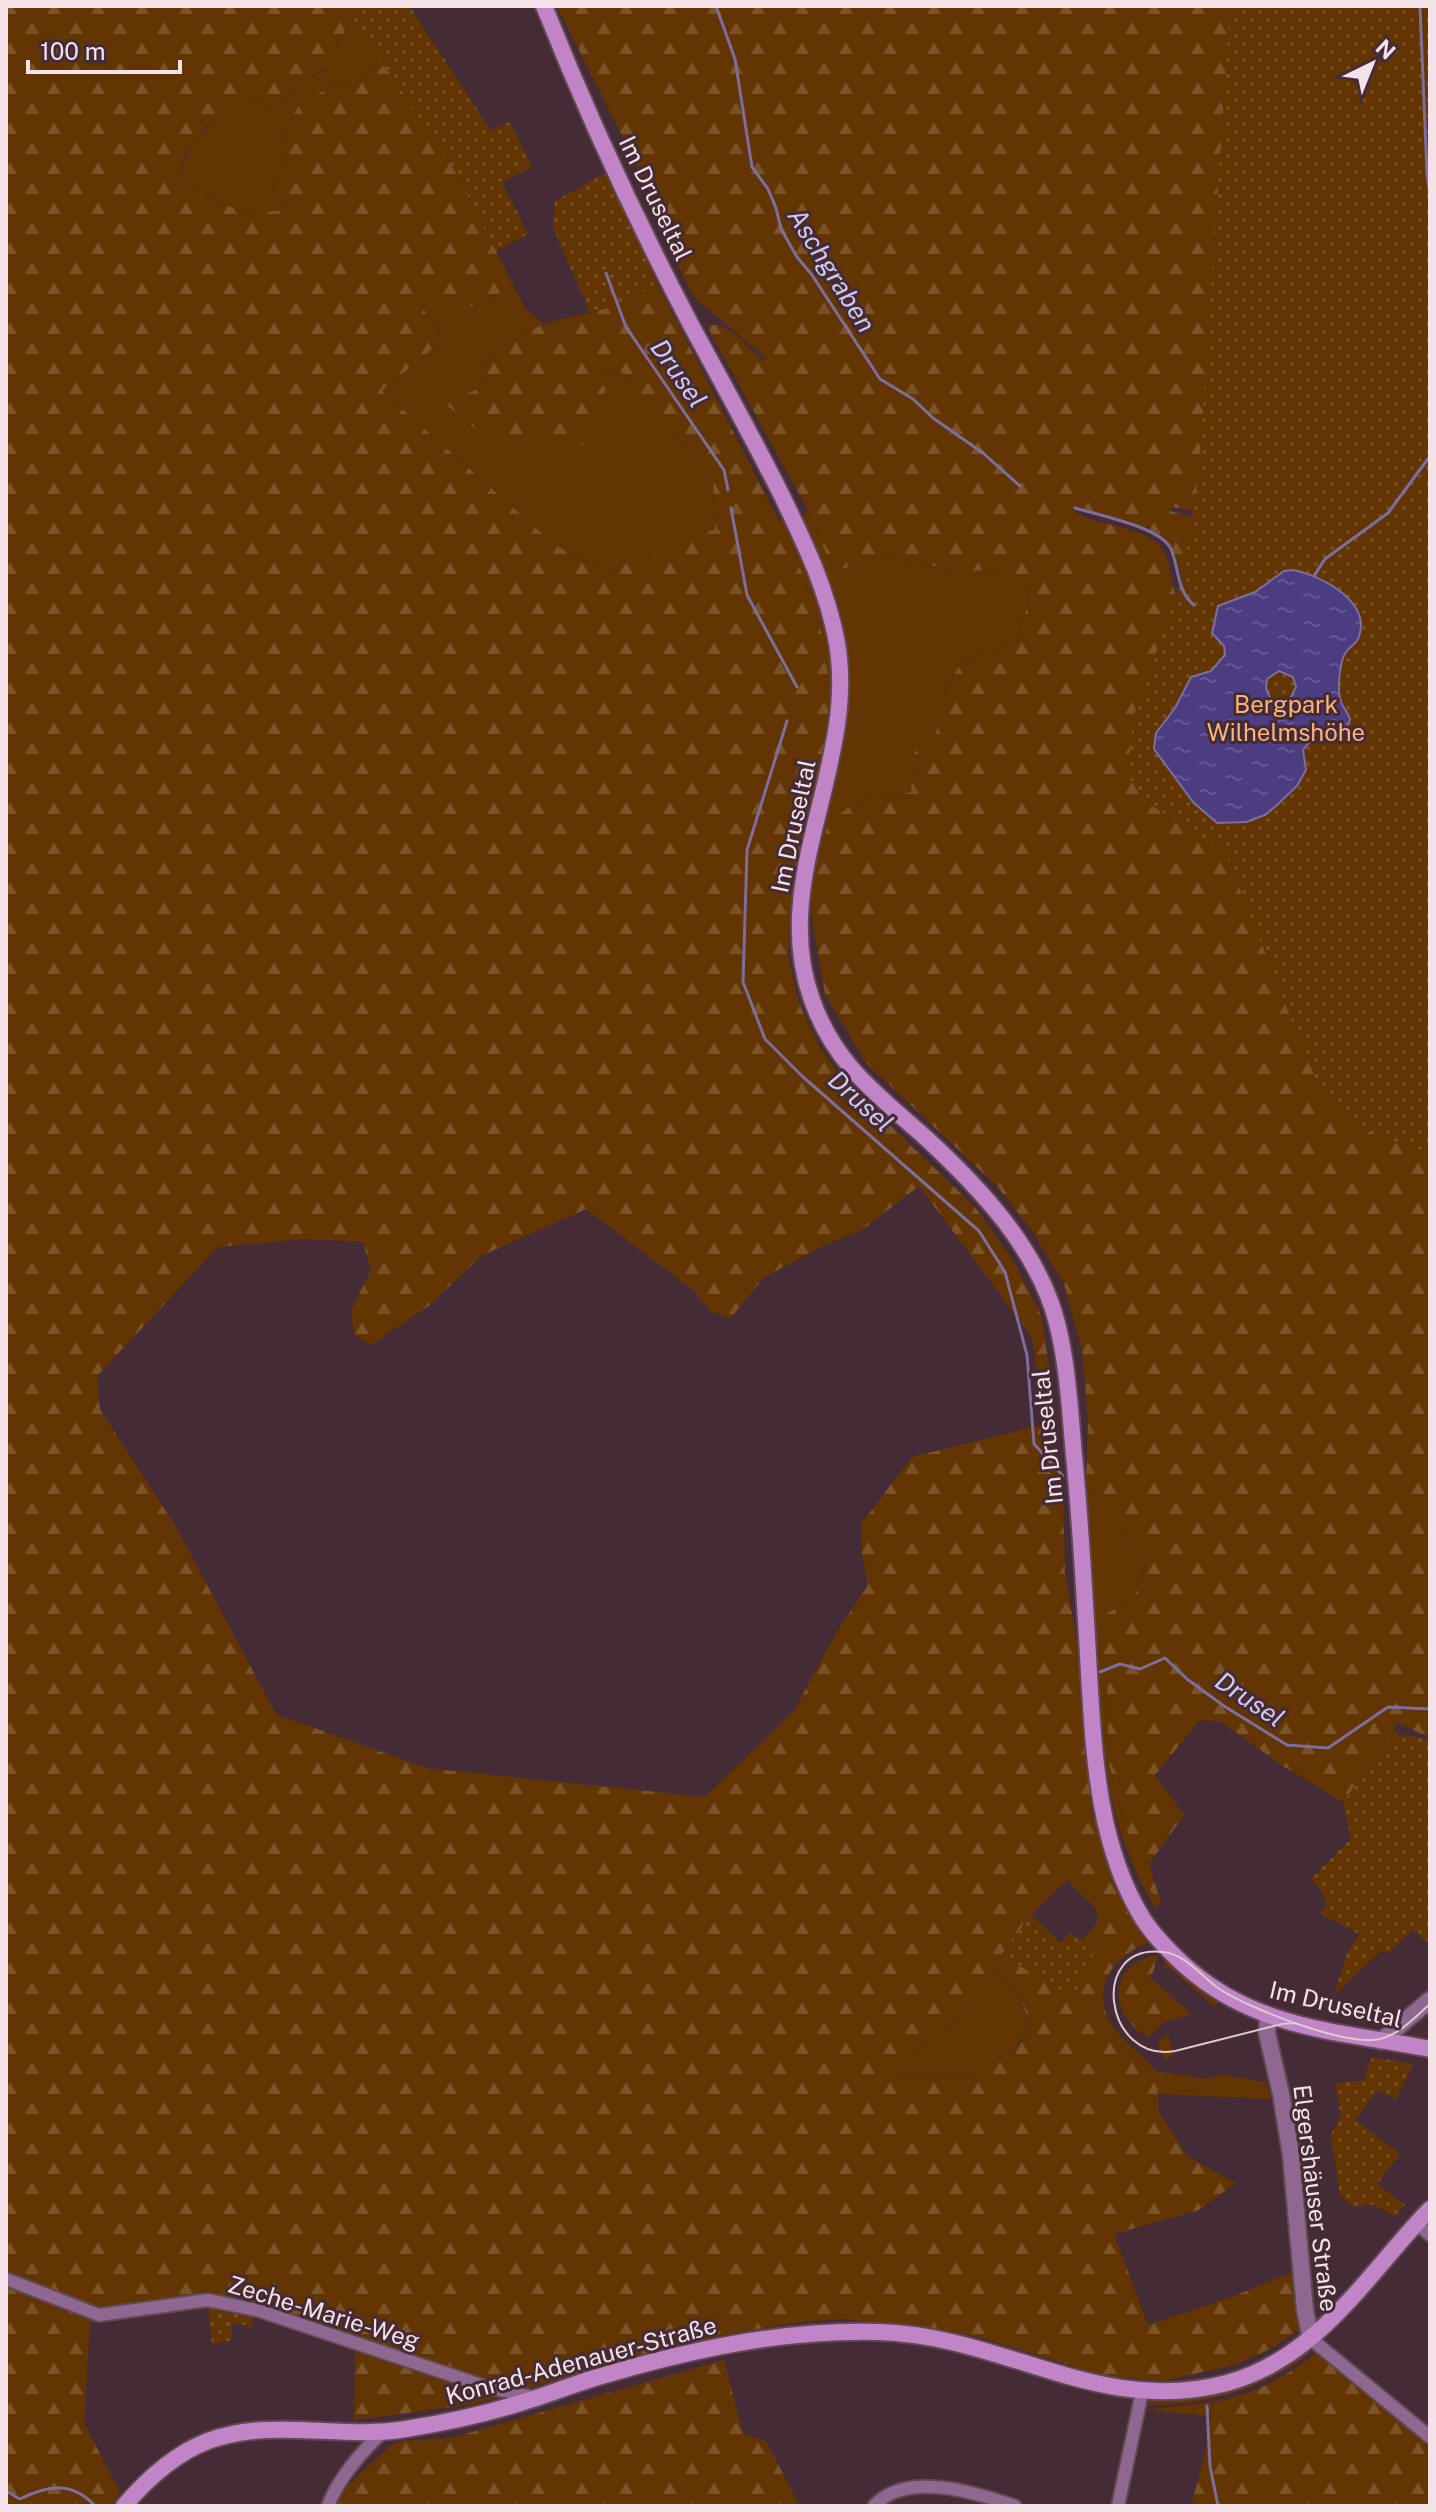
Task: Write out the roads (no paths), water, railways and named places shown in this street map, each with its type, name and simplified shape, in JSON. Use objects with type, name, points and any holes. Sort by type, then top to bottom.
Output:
[{"type":"main road","name":"Im Druseltal","points":[[544,6],[614,168],[687,316],[771,473],[815,562],[824,588],[837,646],[840,677],[837,736],[799,897],[801,954],[811,998],[835,1048],[863,1084],[929,1141],[986,1198],[1017,1239],[1042,1283],[1057,1320],[1072,1428],[1101,1807],[1120,1868],[1139,1913],[1154,1935],[1217,1993],[1268,2017],[1361,2039],[1430,2049]]},
{"type":"main road","name":"Konrad-Adenauer-Straße","points":[[124,2506],[155,2473],[208,2441],[252,2430],[293,2428],[382,2433],[444,2423],[599,2377],[727,2344],[812,2333],[883,2332],[962,2343],[1093,2384],[1142,2392],[1172,2392],[1229,2382],[1271,2365],[1311,2339],[1344,2309],[1430,2209]]},
{"type":"street","points":[[1381,2041],[1430,2000]]},
{"type":"street","name":"Elgershäuser Straße","points":[[1268,2017],[1267,2033],[1291,2155],[1305,2310],[1311,2339]]},
{"type":"street","points":[[1416,2223],[1430,2235]]},
{"type":"street","name":"Zeche-Marie-Weg","points":[[6,2279],[99,2315],[208,2300],[257,2310],[490,2388],[536,2398]]},
{"type":"street","points":[[1311,2339],[1430,2437]]},
{"type":"street","points":[[1118,2506],[1142,2392]]},
{"type":"street","points":[[328,2506],[334,2491],[382,2433]]},
{"type":"street","points":[[874,2506],[892,2493],[930,2486],[976,2493],[1015,2506]]},
{"type":"water","points":[[1284,571],[1304,573],[1330,584],[1352,602],[1358,613],[1361,626],[1358,639],[1347,650],[1339,677],[1340,697],[1349,723],[1308,744],[1303,750],[1306,770],[1297,786],[1265,815],[1246,822],[1217,823],[1193,802],[1154,749],[1156,733],[1175,708],[1191,677],[1211,671],[1225,655],[1224,646],[1212,633],[1218,606],[1255,592]],"holes":[[[1279,671],[1293,677],[1296,687],[1290,699],[1279,703],[1270,698],[1267,679]]]},
{"type":"waterway","name":"Aschgraben","points":[[716,6],[735,59],[752,167],[768,189],[781,229],[797,257],[880,379],[913,399],[1020,486]]},
{"type":"waterway","points":[[1420,7],[1430,196]]},
{"type":"waterway","name":"Drusel","points":[[606,273],[626,327],[724,470],[728,490]]},
{"type":"waterway","points":[[1314,576],[1325,559],[1388,513],[1430,456]]},
{"type":"waterway","name":"Drusel","points":[[731,508],[747,595],[797,687]]},
{"type":"waterway","name":"Aschgraben","points":[[1075,508],[1142,528],[1165,541],[1171,549],[1184,593],[1194,605]]},
{"type":"waterway","name":"Drusel","points":[[787,721],[747,850],[743,982],[765,1039],[802,1076],[979,1231],[1005,1272],[1027,1355],[1034,1444],[1063,1476]]},
{"type":"waterway","name":"Drusel","points":[[1100,1672],[1120,1664],[1140,1669],[1165,1658],[1187,1679],[1224,1706],[1287,1745],[1328,1748],[1388,1707],[1430,1709]]},
{"type":"waterway","points":[[1207,2406],[1210,2466],[1218,2506]]},
{"type":"waterway","points":[[6,2491],[20,2499],[40,2491],[68,2489],[95,2506]]},
{"type":"tram line","points":[[1296,2023],[1282,2024],[1175,2051],[1151,2050],[1133,2040],[1120,2023],[1114,2003],[1115,1983],[1123,1966],[1139,1954],[1163,1952],[1186,1961],[1218,1988],[1251,2006],[1322,2032],[1365,2040],[1380,2039],[1394,2033],[1430,2004]]},
{"type":"park label","name":"Bergpark Wilhelmshöhe","points":[[1286,718]]}]
